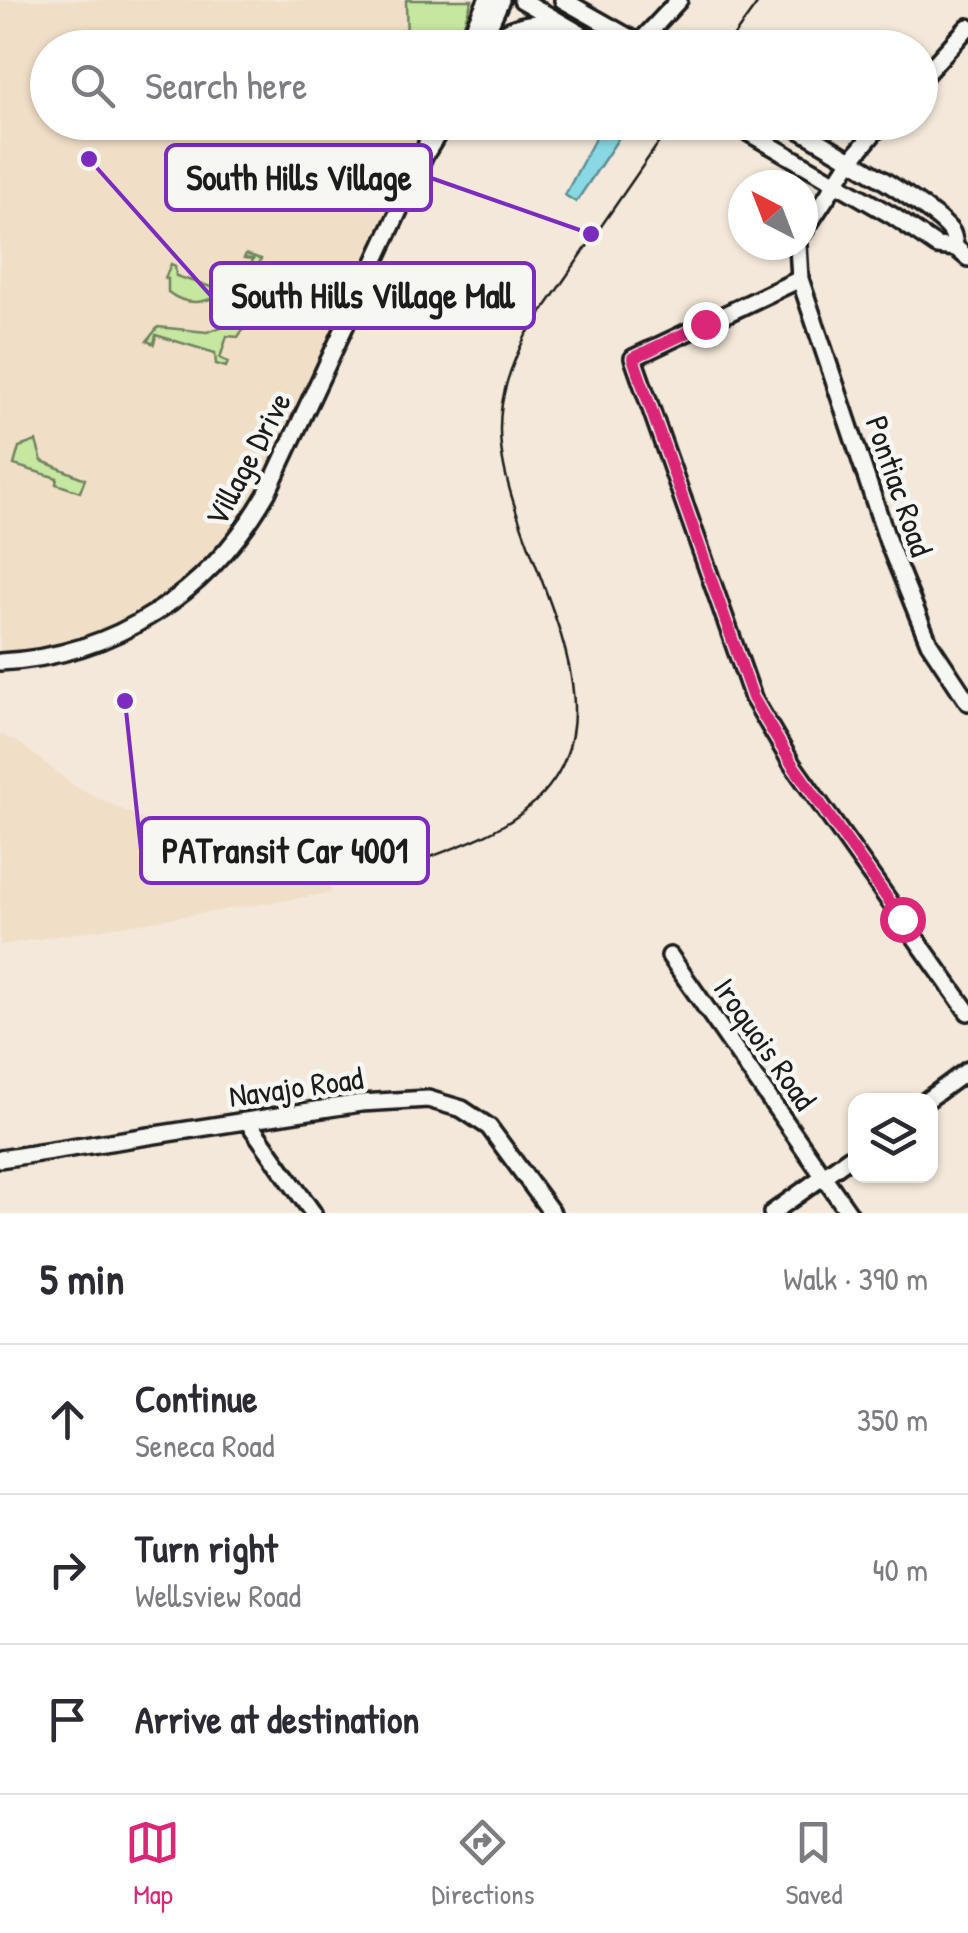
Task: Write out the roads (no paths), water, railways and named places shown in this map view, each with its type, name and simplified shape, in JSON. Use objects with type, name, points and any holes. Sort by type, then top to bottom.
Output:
[{"type":"street","points":[[473,30],[487,0]]},
{"type":"street","points":[[489,30],[501,0]]},
{"type":"street","points":[[522,0],[575,30]]},
{"type":"street","points":[[563,0],[617,30]]},
{"type":"street","points":[[656,30],[679,0]]},
{"type":"street","points":[[511,30],[542,23],[568,26]]},
{"type":"street","points":[[938,60],[968,27]]},
{"type":"street","name":"Village Drive","points":[[424,155],[428,140]]},
{"type":"street","name":"Village Drive","points":[[0,662],[46,656],[117,634],[151,618],[219,563],[246,530],[267,493],[434,140]]},
{"type":"street","points":[[762,140],[936,246],[962,253]]},
{"type":"street","points":[[817,140],[951,230],[962,253]]},
{"type":"street","points":[[818,209],[867,140]]},
{"type":"street","name":"Pontiac Road","points":[[799,260],[800,278],[888,542],[929,644],[968,702]]},
{"type":"street","points":[[800,278],[633,358],[753,698],[792,764],[968,1012]]},
{"type":"street","name":"Iroquois Road","points":[[670,956],[850,1213]]},
{"type":"street","points":[[937,1093],[968,1070]]},
{"type":"street","name":"Navajo Road","points":[[0,1160],[362,1103],[428,1099],[462,1109],[489,1128],[552,1213]]},
{"type":"street","points":[[248,1122],[313,1213]]},
{"type":"street","points":[[772,1213],[848,1159]]},
{"type":"water","points":[[594,140],[617,140],[576,202],[565,195]]},
{"type":"tram line","points":[[738,30],[760,0]]},
{"type":"tram line","points":[[405,867],[481,837],[510,821],[558,772],[573,728],[572,680],[559,629],[506,476],[500,429],[502,404],[526,335],[661,140]]},
{"type":"place","name":"South Hills Village Mall","points":[[89,159]]},
{"type":"place","name":"South Hills Village","points":[[591,234]]},
{"type":"place","name":"PATransit Car 4001","points":[[125,701]]}]
